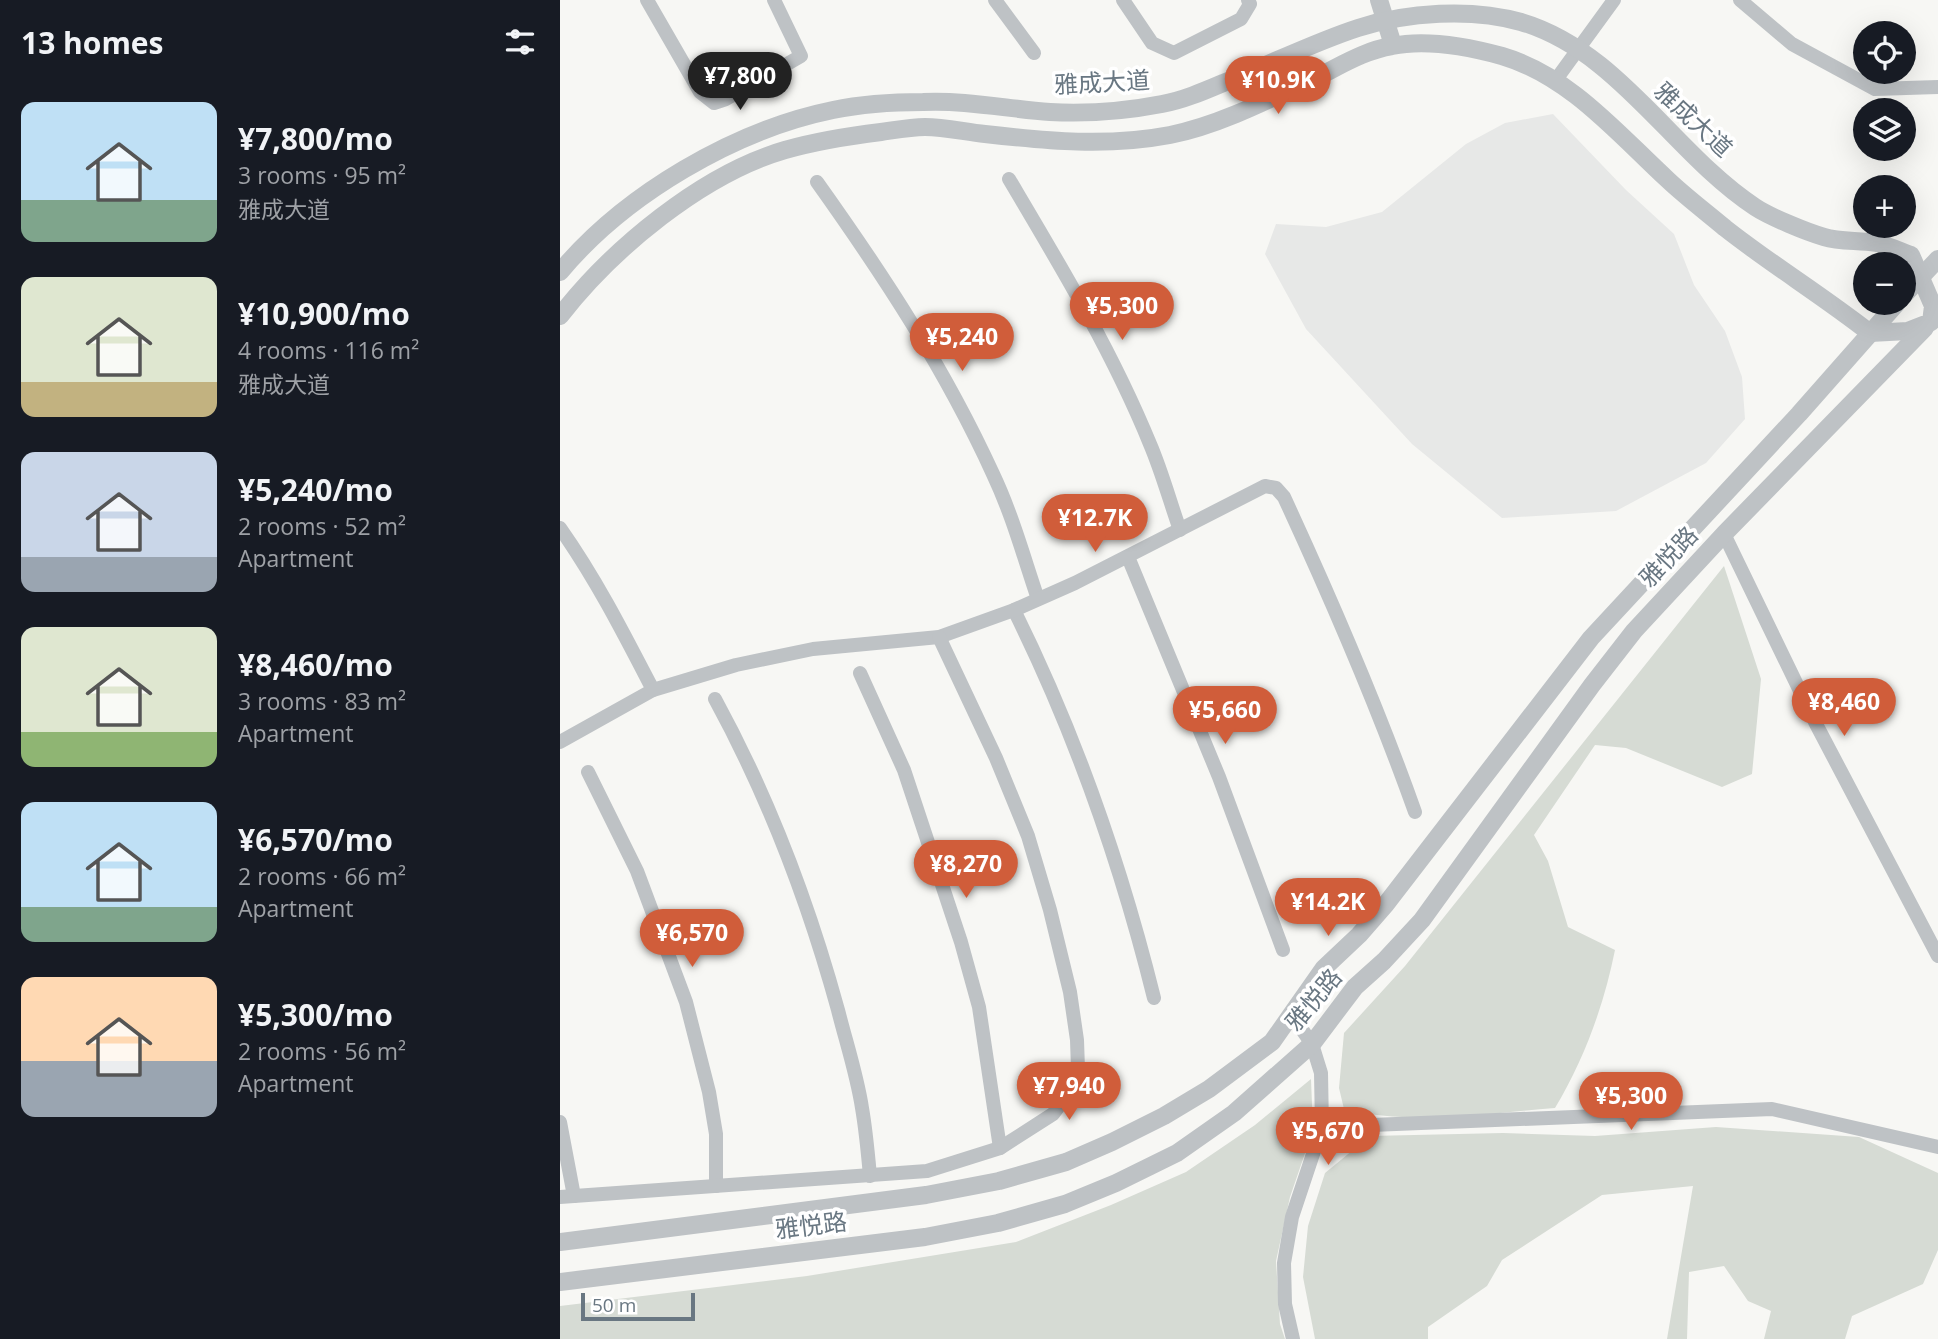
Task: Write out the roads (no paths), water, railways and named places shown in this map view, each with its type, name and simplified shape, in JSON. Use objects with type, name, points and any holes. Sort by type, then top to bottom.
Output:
[{"type":"street","points":[[647,0],[700,92],[714,103],[726,99],[801,56],[774,0]]},
{"type":"street","points":[[995,0],[1034,53]]},
{"type":"street","points":[[1123,0],[1152,43],[1174,53],[1241,19],[1250,4],[1248,0]]},
{"type":"street","points":[[1379,0],[1394,45]]},
{"type":"street","points":[[1555,81],[1614,0]]},
{"type":"street","points":[[1740,0],[1791,44],[1875,89],[1938,87]]},
{"type":"street","name":"雅成大道","points":[[560,272],[613,220],[654,189],[736,142],[775,126],[835,109],[925,102],[992,105],[1053,112],[1122,111],[1168,103],[1202,92],[1360,27],[1456,13],[1493,16],[1524,23],[1561,39],[1610,74],[1701,163],[1757,208],[1825,238],[1879,243],[1912,255],[1933,306],[1934,318]]},
{"type":"street","points":[[560,316],[585,284],[665,214],[746,165],[784,150],[842,136],[926,127],[1056,142],[1128,142],[1176,134],[1285,92],[1370,52],[1394,45],[1417,44],[1471,49],[1504,57],[1545,73],[1585,103],[1672,184],[1762,257],[1870,333],[1908,331],[1934,318]]},
{"type":"street","points":[[1009,179],[1080,298],[1123,383],[1151,446],[1180,530]]},
{"type":"street","points":[[817,182],[871,258],[928,347],[964,414],[995,477],[1038,600]]},
{"type":"street","points":[[1916,282],[1938,259]]},
{"type":"street","name":"雅悦路","points":[[560,1242],[926,1195],[999,1181],[1066,1161],[1122,1137],[1209,1089],[1272,1042],[1324,968],[1386,904],[1591,638],[1799,414],[1886,315]]},
{"type":"street","name":"雅悦路","points":[[560,1282],[925,1237],[998,1223],[1065,1204],[1177,1153],[1234,1113],[1312,1044],[1355,987],[1384,961],[1422,920],[1634,631],[1724,534],[1934,318]]},
{"type":"street","points":[[560,742],[653,690],[777,655],[939,637],[1014,610],[1128,557],[1265,486],[1276,488],[1283,497],[1327,589],[1387,734],[1415,812]]},
{"type":"street","points":[[560,528],[581,557],[608,604],[653,690]]},
{"type":"street","points":[[1724,534],[1816,724],[1938,956]]},
{"type":"street","points":[[1128,557],[1185,692],[1283,950]]},
{"type":"street","points":[[1014,610],[1044,671],[1078,756],[1112,854],[1154,999]]},
{"type":"street","points":[[560,1122],[567,1196],[927,1171],[1000,1148],[1053,1114],[1069,1093],[1078,1069],[1077,1040],[1067,981],[1028,836],[939,637]]},
{"type":"street","points":[[860,673],[904,770],[961,942],[979,1007],[1000,1148]]},
{"type":"street","points":[[715,699],[744,751],[805,898],[862,1105],[870,1176]]},
{"type":"street","points":[[589,772],[637,871],[685,1002],[715,1123],[716,1186]]},
{"type":"street","points":[[1292,1015],[1312,1044],[1321,1073],[1322,1127],[1292,1217],[1284,1263],[1285,1304],[1293,1339]]},
{"type":"street","points":[[1322,1127],[1772,1109],[1938,1147]]}]
